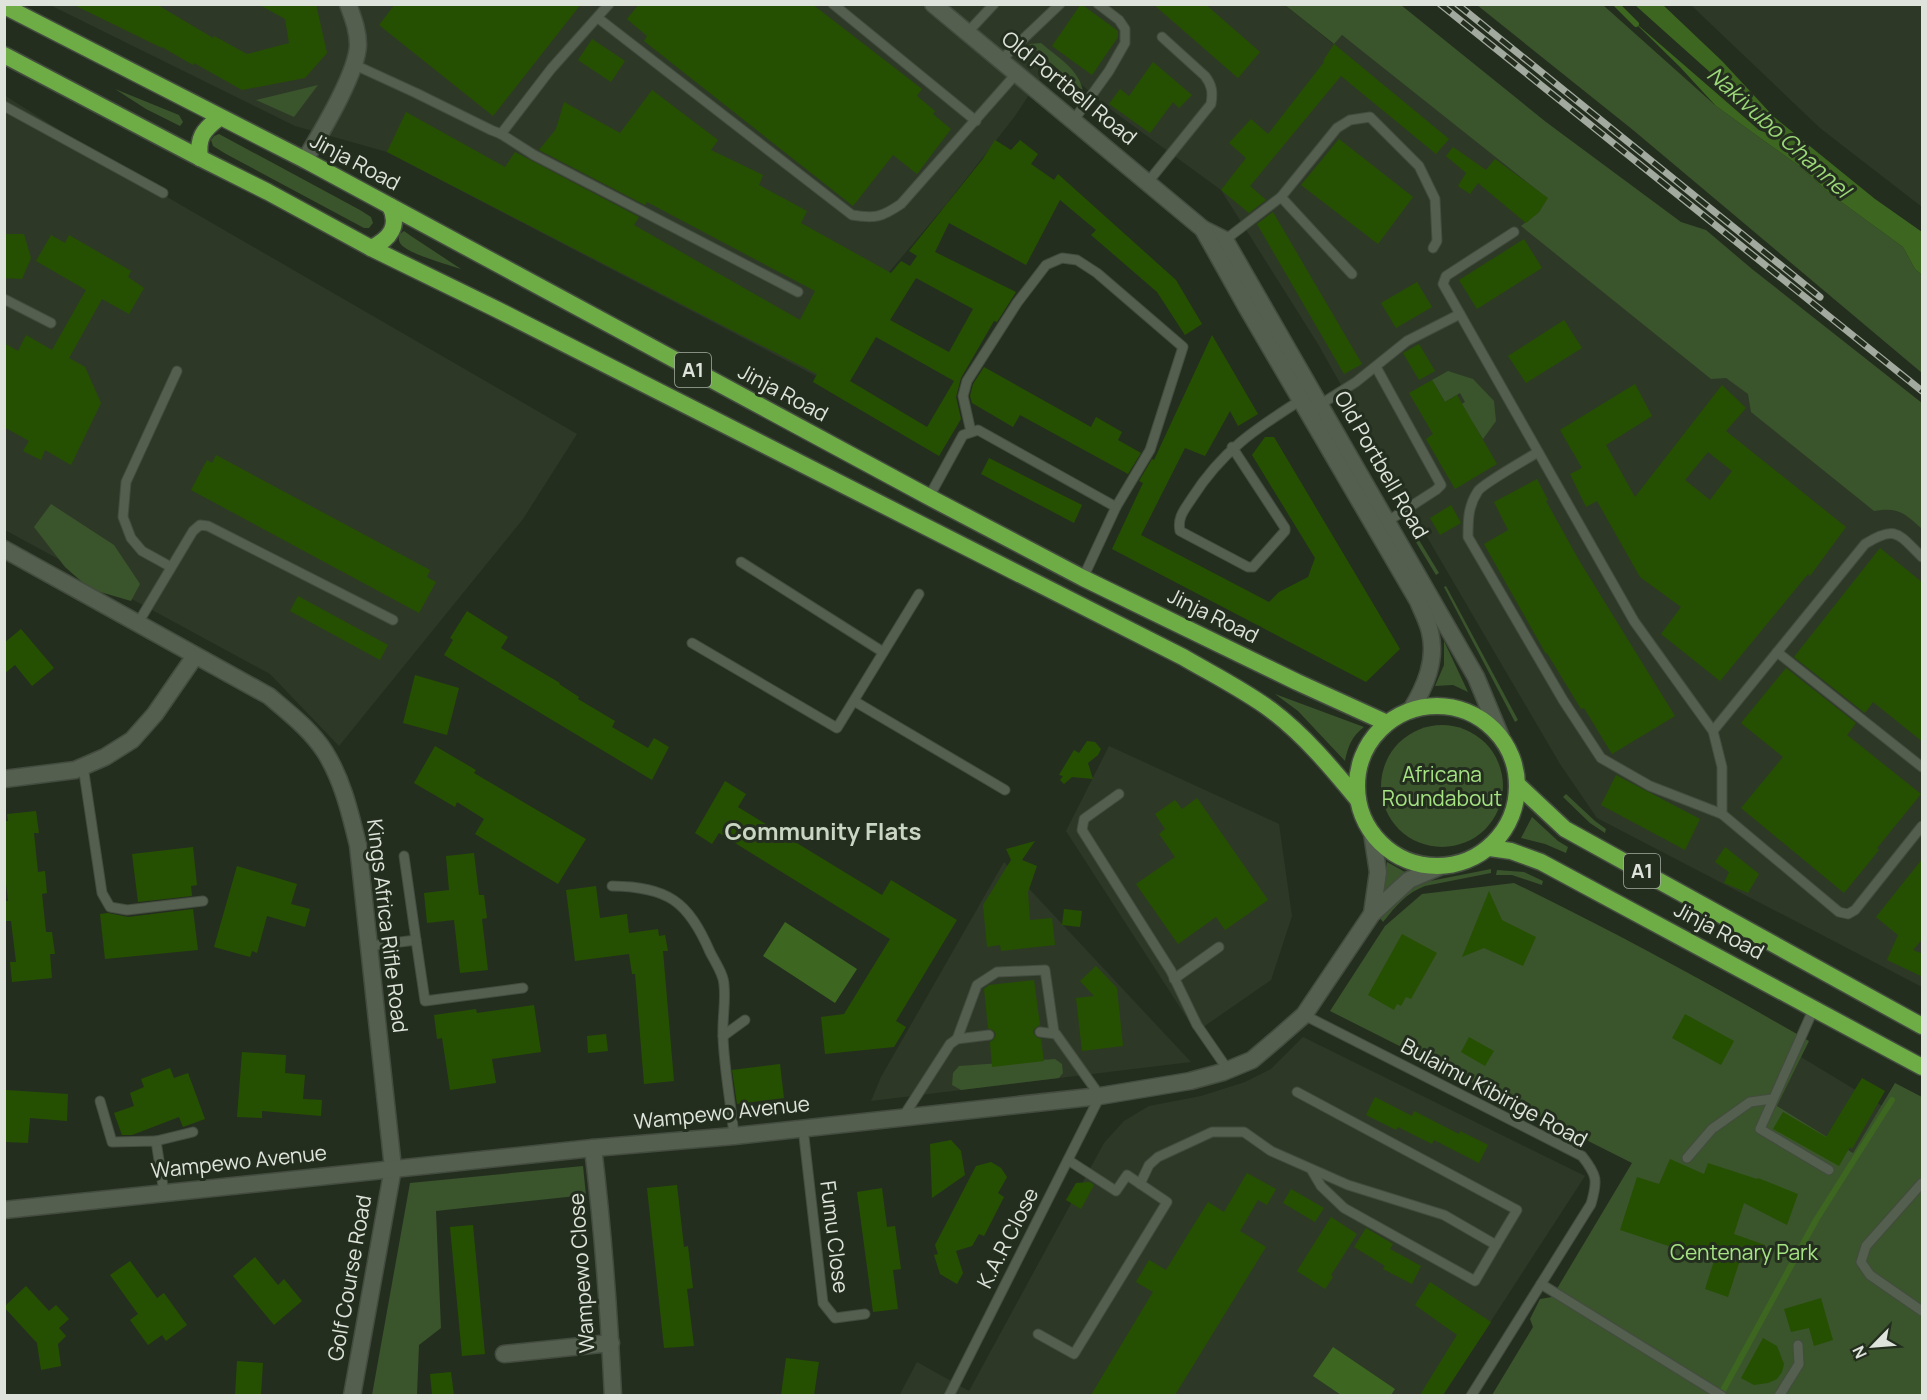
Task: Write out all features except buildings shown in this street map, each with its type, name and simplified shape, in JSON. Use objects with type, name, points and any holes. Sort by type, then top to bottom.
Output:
[{"type":"highway","name":"Jinja Road","points":[[4,6],[304,160],[1083,578],[1387,723]]},
{"type":"highway","name":"A1","points":[[4,55],[371,248],[1183,657],[1270,709],[1300,735],[1358,800],[1372,833],[1390,852],[1413,864],[1439,867],[1466,862],[1490,848],[1505,830],[1515,809],[1518,785],[1513,760],[1501,737],[1483,720],[1460,709],[1435,705],[1410,710],[1387,723],[1368,745],[1358,771],[1358,800]]},
{"type":"highway","points":[[200,158],[198,146],[204,130],[219,118]]},
{"type":"highway","points":[[371,248],[381,243],[394,227],[395,216],[390,206]]},
{"type":"highway","name":"Jinja Road","points":[[1518,785],[1565,829],[1923,1026]]},
{"type":"highway","name":"Jinja Road","points":[[1490,848],[1518,853],[1541,862],[1923,1067]]},
{"type":"street","points":[[304,160],[355,65],[358,46],[356,26],[348,4]]},
{"type":"street","name":"Old Portbell Road","points":[[933,4],[1203,229],[1225,240],[1476,677],[1501,737]]},
{"type":"street","name":"Old Portbell Road","points":[[1203,229],[1418,601],[1431,633],[1432,657],[1425,681],[1410,710]]},
{"type":"street","name":"Kings Africa Rifle Road","points":[[4,549],[269,696],[302,724],[325,752],[346,797],[358,845],[393,1168]]},
{"type":"street","points":[[4,778],[75,770],[105,757],[132,740],[155,714],[195,656]]},
{"type":"street","points":[[1372,833],[1378,872],[1372,914]]},
{"type":"street","points":[[1372,914],[1409,880],[1439,867]]},
{"type":"street","name":"Wampewo Avenue","points":[[4,1210],[393,1168],[734,1136],[1100,1096],[1190,1081],[1252,1060],[1304,1015],[1372,914]]},
{"type":"street","name":"Wampewo Close","points":[[593,1148],[601,1214],[613,1395]]},
{"type":"street","name":"Golf Course Road","points":[[352,1395],[393,1168]]},
{"type":"street","points":[[504,1354],[610,1343]]},
{"type":"lane","points":[[501,134],[551,69],[609,4]]},
{"type":"lane","points":[[833,4],[976,121]]},
{"type":"lane","points":[[968,33],[994,4]]},
{"type":"lane","points":[[1000,61],[1060,4]]},
{"type":"lane","points":[[1073,121],[1109,71],[1125,44],[1125,29],[1119,20],[1098,4]]},
{"type":"lane","points":[[598,18],[852,215],[871,218],[884,215],[901,204],[1016,74]]},
{"type":"lane","points":[[1148,182],[1211,104],[1213,94],[1211,83],[1205,76],[1162,38]]},
{"type":"lane","points":[[355,65],[501,134],[534,155],[798,292]]},
{"type":"lane","points":[[4,106],[163,193]]},
{"type":"lane","points":[[1225,240],[1281,197],[1337,128],[1350,120],[1370,117],[1419,166],[1435,199],[1437,241],[1433,248]]},
{"type":"lane","points":[[1281,197],[1352,274]]},
{"type":"lane","points":[[1514,232],[1446,276],[1443,284],[1634,621],[1713,731],[1722,767],[1722,814]]},
{"type":"lane","points":[[971,432],[963,396],[967,381],[1017,303],[1046,264],[1062,258],[1077,260],[1097,273],[1183,346],[1150,450],[1116,507],[1083,578]]},
{"type":"lane","points":[[4,299],[51,323]]},
{"type":"lane","points":[[1321,404],[1376,367],[1407,341],[1460,314]]},
{"type":"lane","points":[[1376,367],[1441,485],[1388,521]]},
{"type":"lane","points":[[171,567],[142,551],[130,538],[123,517],[126,482],[177,371]]},
{"type":"lane","points":[[1232,447],[1285,528],[1285,531],[1253,567],[1248,567],[1180,531],[1179,520],[1206,476],[1232,447],[1301,400]]},
{"type":"lane","points":[[930,497],[963,435],[978,430],[1116,507]]},
{"type":"lane","points":[[1538,452],[1479,489],[1470,508],[1468,537],[1563,700],[1601,758],[1650,786],[1722,814],[1839,912],[1848,914],[1855,910],[1923,826]]},
{"type":"lane","points":[[138,623],[193,531],[200,525],[208,526],[393,620]]},
{"type":"lane","points":[[1713,731],[1865,544],[1890,532],[1899,535],[1923,557]]},
{"type":"lane","points":[[741,562],[883,652]]},
{"type":"lane","points":[[692,643],[837,728],[919,594]]},
{"type":"lane","points":[[1777,652],[1923,767]]},
{"type":"lane","points":[[854,701],[1005,790]]},
{"type":"lane","points":[[84,766],[102,892],[110,908],[127,910],[203,901]]},
{"type":"lane","points":[[1119,794],[1084,819],[1082,830],[1174,979],[1197,1025],[1228,1070]]},
{"type":"lane","points":[[404,856],[425,1001],[523,988]]},
{"type":"lane","points":[[612,886],[638,886],[662,894],[679,903],[693,917],[705,940],[724,983],[723,1036],[734,1136]]},
{"type":"lane","points":[[369,946],[416,940]]},
{"type":"lane","points":[[1174,979],[1219,947]]},
{"type":"lane","points":[[957,1039],[977,985],[997,972],[1045,970],[1054,1032],[1100,1096]]},
{"type":"lane","points":[[1814,1008],[1760,1129],[1829,1170]]},
{"type":"lane","name":"Bulaimu Kibirige Road","points":[[1304,1015],[1582,1156],[1593,1170],[1596,1184],[1591,1204],[1471,1395]]},
{"type":"lane","points":[[723,1036],[745,1020]]},
{"type":"lane","points":[[1040,1032],[1054,1032]]},
{"type":"lane","points":[[903,1117],[950,1044],[957,1039],[989,1035]]},
{"type":"lane","points":[[1297,1092],[1517,1210],[1475,1281],[1344,1208],[1321,1186],[1311,1169]]},
{"type":"lane","name":"K.A.R Close","points":[[949,1395],[1100,1096]]},
{"type":"lane","points":[[1687,1158],[1712,1129],[1750,1102],[1772,1099]]},
{"type":"lane","points":[[100,1101],[112,1142],[156,1141],[193,1132]]},
{"type":"lane","name":"Fumu Close","points":[[803,1128],[823,1303],[835,1318],[865,1314]]},
{"type":"lane","points":[[1140,1184],[1149,1165],[1158,1157],[1212,1132],[1244,1132],[1270,1151],[1348,1185],[1444,1215],[1496,1245]]},
{"type":"lane","points":[[156,1141],[164,1193]]},
{"type":"lane","points":[[1038,1334],[1074,1354],[1167,1202],[1127,1175],[1116,1191],[1068,1160]]},
{"type":"lane","points":[[1923,1183],[1866,1246],[1861,1262],[1870,1275],[1923,1311]]},
{"type":"lane","points":[[1541,1284],[1722,1395]]},
{"type":"lane","points":[[1779,1395],[1799,1364],[1798,1345]]},
{"type":"shaded area","points":[[50,5],[1285,5],[1333,44],[1342,35],[1922,473],[1922,987],[1597,818],[1560,764],[1413,513],[1318,344],[1221,190],[1102,103],[1053,59],[1015,116],[948,202],[848,321],[816,376],[387,152],[295,126]]},
{"type":"shaded area","points":[[1691,5],[1922,5],[1922,207],[1820,128]]},
{"type":"shaded area","points":[[4,95],[148,186],[577,434],[523,519],[339,746],[270,674],[5,530]]},
{"type":"shaded area","points":[[1109,746],[1279,824],[1292,916],[1271,980],[1196,1032],[1066,831]]},
{"type":"shaded area","points":[[1004,862],[1191,1062],[871,1101],[881,1077]]},
{"type":"shaded area","points":[[1303,1037],[1585,1176],[1443,1395],[899,1396],[917,1362],[969,1391],[1104,1143],[1124,1121],[1149,1106],[1201,1096],[1245,1082],[1271,1069]]},
{"type":"shaded area","points":[[1801,1057],[1882,1106],[1853,1153],[1777,1106]]},
{"type":"green space","points":[[1285,5],[1401,5],[1546,122],[1681,222],[1706,230],[1922,403],[1922,529],[1901,512],[1874,511],[1751,412],[1748,394],[1726,378],[1711,379],[1521,226],[1539,212],[1547,198],[1342,35],[1334,44]]},
{"type":"green space","points":[[1477,5],[1603,5],[1716,106],[1802,168],[1829,193],[1903,247],[1915,269],[1922,275],[1922,373],[1633,130]]},
{"type":"green space","points":[[1041,43],[1072,70],[1081,83],[1083,91],[1029,44]]},
{"type":"green space","points":[[318,85],[294,117],[256,100]]},
{"type":"green space","points":[[115,89],[179,115],[183,122],[180,126],[146,109]]},
{"type":"green space","points":[[219,134],[360,210],[371,217],[373,223],[369,228],[364,228],[226,154],[213,146],[211,140]]},
{"type":"green space","points":[[404,231],[461,269],[418,255],[404,247],[399,238]]},
{"type":"green space","points":[[1448,371],[1473,379],[1494,401],[1496,421],[1483,439],[1473,423],[1464,428],[1453,409],[1465,402],[1460,393],[1445,402],[1432,380]]},
{"type":"green space","points":[[51,504],[114,545],[140,584],[131,601],[90,589],[65,567],[34,527]]},
{"type":"green space","points":[[1411,527],[1439,573],[1436,575],[1408,529]]},
{"type":"green space","points":[[1446,586],[1518,720],[1515,722],[1444,587]]},
{"type":"green space","points":[[1444,641],[1468,692],[1453,685],[1435,686],[1444,665]]},
{"type":"green space","points":[[1275,694],[1364,727],[1351,742],[1345,761],[1298,711]]},
{"type":"green space","name":"Africana Roundabout","points":[[1442,725],[1465,730],[1476,735],[1485,743],[1493,752],[1498,763],[1503,786],[1498,809],[1493,820],[1485,829],[1476,837],[1465,842],[1442,847],[1419,842],[1408,837],[1399,829],[1391,820],[1386,809],[1381,786],[1386,763],[1391,752],[1399,743],[1408,735],[1419,730]]},
{"type":"green space","points":[[1566,794],[1606,829],[1605,833],[1590,823],[1563,797]]},
{"type":"green space","points":[[1532,817],[1568,847],[1566,853],[1545,844],[1521,838]]},
{"type":"green space","points":[[1387,862],[1405,872],[1383,896]]},
{"type":"green space","points":[[1491,869],[1491,873],[1418,889],[1402,901],[1383,922],[1380,918],[1398,896],[1420,883]]},
{"type":"green space","points":[[1497,870],[1524,872],[1543,881],[1542,885],[1512,875],[1496,875]]},
{"type":"green space","name":"Centenary Park","points":[[1514,883],[1663,959],[1809,1041],[1777,1106],[1853,1153],[1895,1083],[1922,1097],[1922,1395],[1492,1395],[1533,1327],[1530,1319],[1540,1299],[1552,1297],[1632,1163],[1330,1011],[1385,926],[1422,894]]},
{"type":"green space","points":[[1055,1059],[1062,1064],[1063,1073],[1059,1078],[961,1090],[952,1085],[953,1073],[959,1066]]},
{"type":"green space","points":[[583,1166],[586,1195],[436,1211],[441,1328],[419,1345],[417,1395],[372,1395],[410,1183]]},
{"type":"water","name":"Nakivubo Channel","points":[[1635,5],[1663,5],[1722,61],[1774,117],[1875,199],[1922,232],[1922,275],[1915,269],[1903,247],[1829,193],[1802,168],[1716,106],[1631,19],[1759,130],[1772,135],[1750,108]]},
{"type":"water","points":[[785,922],[857,969],[835,1003],[763,956]]},
{"type":"water","points":[[1333,1347],[1395,1389],[1391,1395],[1341,1395],[1313,1376]]},
{"type":"waterway","points":[[1616,4],[1636,24]]},
{"type":"waterway","points":[[1720,1396],[1816,1220],[1892,1100]]},
{"type":"railway","points":[[1440,4],[1922,391]]},
{"type":"railway","points":[[1457,4],[1820,297]]},
{"type":"district","name":"Community Flats","points":[[823,832]]}]
